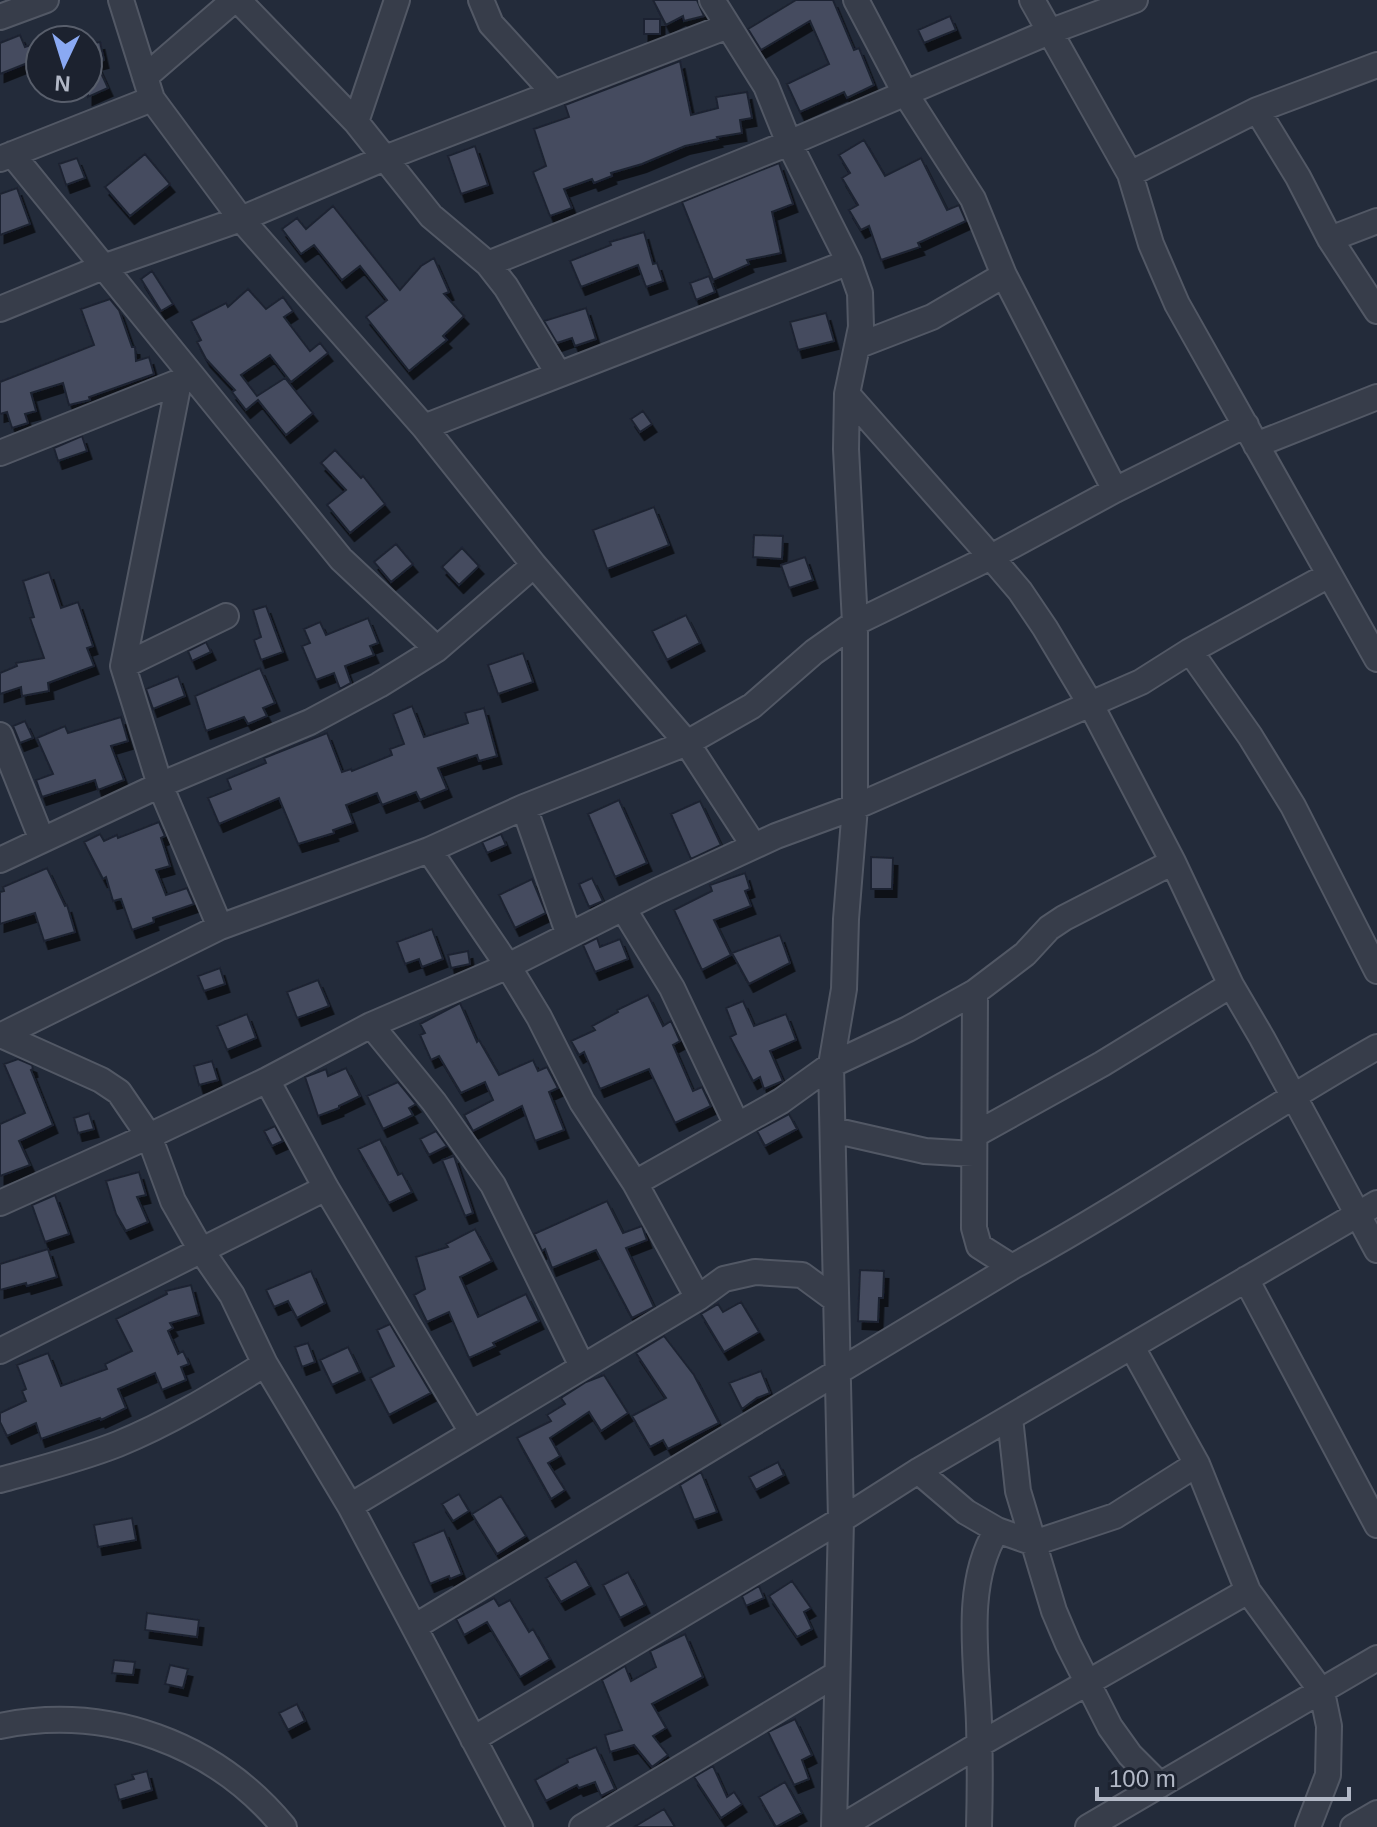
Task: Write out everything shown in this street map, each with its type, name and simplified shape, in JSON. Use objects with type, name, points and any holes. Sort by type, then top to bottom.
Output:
[{"type":"street","points":[[0,17],[46,0]]},
{"type":"street","points":[[121,0],[149,88],[241,219],[424,427],[534,565],[687,743],[754,846]]},
{"type":"street","points":[[437,649],[341,559],[186,380],[103,267],[6,157],[149,88],[236,0],[356,122],[431,216],[488,264],[506,287],[558,373]]},
{"type":"street","points":[[356,122],[397,0]]},
{"type":"street","points":[[481,0],[491,24],[554,93]]},
{"type":"street","points":[[712,0],[766,86],[789,143],[849,262],[860,293],[861,327],[847,394],[847,507],[855,623],[855,807],[844,989],[831,1065],[841,1520],[835,1675],[834,1827]]},
{"type":"street","points":[[856,0],[905,93],[973,199],[1004,275],[1115,490]]},
{"type":"street","points":[[1032,0],[1130,174],[1151,244],[1177,304],[1377,659]]},
{"type":"street","points":[[488,264],[789,143],[1049,32],[1135,0]]},
{"type":"street","points":[[0,309],[103,267],[241,219],[385,158],[728,26]]},
{"type":"street","points":[[1130,174],[1257,110],[1377,65]]},
{"type":"street","points":[[1257,110],[1298,177],[1330,239],[1377,311]]},
{"type":"street","points":[[1330,239],[1377,221]]},
{"type":"street","points":[[424,427],[849,262]]},
{"type":"street","points":[[857,346],[932,317],[1004,275]]},
{"type":"street","points":[[0,453],[186,380]]},
{"type":"street","points":[[186,380],[123,666],[160,785],[220,927]]},
{"type":"street","points":[[847,394],[1020,591],[1045,628],[1091,705],[1173,862],[1231,985],[1294,1094],[1367,1208],[1377,1250]]},
{"type":"street","points":[[0,1036],[220,927],[429,850],[524,807],[687,743],[752,706],[814,652],[855,623],[991,557],[1115,490],[1251,435],[1377,397]]},
{"type":"street","points":[[0,860],[160,785],[310,722],[437,649],[534,565]]},
{"type":"street","points":[[0,1203],[149,1136],[267,1080],[371,1025],[508,966],[754,846],[855,807],[1141,682],[1190,651],[1329,575]]},
{"type":"street","points":[[123,666],[226,616]]},
{"type":"street","points":[[1190,651],[1250,736],[1293,806],[1377,971]]},
{"type":"street","points":[[0,735],[42,840]]},
{"type":"street","points":[[524,807],[569,935]]},
{"type":"street","points":[[429,850],[539,1017],[582,1102],[635,1183],[698,1298]]},
{"type":"street","points":[[635,1183],[781,1101],[831,1065],[908,1029],[975,992],[1025,954],[1049,928],[1071,913],[1173,862]]},
{"type":"street","points":[[623,908],[672,988],[737,1125]]},
{"type":"street","points":[[833,1130],[925,1151],[975,1144],[1231,985]]},
{"type":"street","points":[[975,992],[973,1208],[978,1243],[987,1253],[1012,1267]]},
{"type":"street","points":[[371,1025],[434,1102],[493,1185],[582,1366]]},
{"type":"street","points":[[0,1036],[101,1080],[119,1092],[149,1136],[173,1201],[232,1295],[265,1364],[350,1506],[520,1827]]},
{"type":"street","points":[[414,1627],[1012,1267],[1077,1231],[1294,1094],[1377,1047]]},
{"type":"street","points":[[267,1080],[326,1188],[472,1432]]},
{"type":"street","points":[[0,1351],[326,1188]]},
{"type":"street","points":[[473,1739],[918,1471],[1367,1208]]},
{"type":"street","points":[[350,1506],[698,1298],[724,1279],[755,1272],[802,1275],[836,1300]]},
{"type":"street","points":[[1246,1279],[1377,1525]]},
{"type":"street","points":[[1132,1347],[1197,1464],[1248,1591],[1322,1692],[1329,1726],[1328,1775],[1308,1827]]},
{"type":"street","points":[[0,1480],[123,1442],[213,1396],[265,1364]]},
{"type":"street","points":[[1010,1418],[1018,1491],[1054,1611],[1110,1727],[1130,1755],[1160,1785]]},
{"type":"street","points":[[918,1471],[966,1512],[997,1530],[1034,1543],[1115,1516],[1197,1464]]},
{"type":"street","points":[[979,1827],[976,1610],[980,1567],[985,1548],[997,1530]]},
{"type":"street","points":[[841,1827],[1086,1682],[1248,1591]]},
{"type":"street","points":[[1088,1827],[1377,1658]]},
{"type":"street","points":[[582,1827],[835,1675]]},
{"type":"street","points":[[5,1721],[86,1721],[154,1735],[181,1746],[229,1774],[284,1827]]},
{"type":"street","points":[[1353,1827],[1377,1813]]},
{"type":"building","points":[[653,0],[697,0],[704,16],[684,21],[683,16],[666,25]]},
{"type":"building","points":[[796,0],[833,0],[854,50],[859,48],[874,85],[847,98],[844,92],[800,112],[787,84],[829,64],[810,21],[761,50],[748,29]]},
{"type":"building","points":[[950,16],[956,30],[924,43],[918,30]]},
{"type":"building","points":[[644,19],[660,19],[660,34],[644,34]]},
{"type":"building","points":[[20,35],[24,45],[24,64],[0,74],[0,43]]},
{"type":"building","points":[[680,61],[691,115],[718,108],[716,97],[747,92],[752,118],[740,120],[742,133],[685,146],[611,173],[612,176],[594,183],[592,179],[564,189],[572,208],[550,216],[533,172],[546,166],[534,129],[569,117],[565,105]]},
{"type":"building","points":[[864,140],[885,176],[921,158],[947,210],[959,205],[966,221],[918,243],[920,247],[881,260],[869,226],[861,230],[849,210],[858,205],[842,178],[850,173],[839,155]]},
{"type":"building","points":[[475,146],[488,185],[461,194],[448,156]]},
{"type":"building","points":[[145,154],[170,184],[130,216],[105,187]]},
{"type":"building","points":[[77,158],[85,178],[66,185],[59,164]]},
{"type":"building","points":[[779,163],[793,204],[772,212],[781,253],[747,260],[749,264],[713,280],[682,202]]},
{"type":"building","points":[[17,188],[30,224],[0,235],[0,194]]},
{"type":"building","points":[[333,206],[400,290],[421,266],[434,258],[449,292],[444,294],[464,316],[443,336],[447,340],[409,371],[366,317],[387,300],[360,266],[342,280],[314,245],[301,254],[282,229],[297,218],[306,229]]},
{"type":"building","points":[[644,232],[653,264],[657,263],[663,281],[646,287],[638,265],[581,287],[570,261],[611,245],[610,242]]},
{"type":"building","points":[[152,271],[173,304],[161,311],[141,279]]},
{"type":"building","points":[[709,276],[715,292],[696,300],[690,283]]},
{"type":"building","points":[[248,289],[266,309],[283,297],[293,311],[284,317],[310,351],[320,343],[328,353],[291,382],[270,355],[241,375],[257,396],[285,378],[313,413],[286,435],[258,400],[246,410],[232,392],[235,390],[206,359],[191,321],[226,303],[228,307]]},
{"type":"building","points":[[110,299],[119,310],[132,347],[135,347],[136,361],[149,357],[154,374],[89,397],[90,400],[69,405],[63,383],[31,393],[36,411],[25,414],[28,423],[12,428],[7,412],[0,414],[0,382],[94,345],[81,309]]},
{"type":"building","points":[[586,308],[596,339],[575,346],[572,338],[557,343],[544,321]]},
{"type":"building","points":[[826,313],[834,341],[798,350],[790,322]]},
{"type":"building","points":[[643,411],[652,424],[640,432],[631,419]]},
{"type":"building","points":[[82,436],[87,451],[58,461],[54,448]]},
{"type":"building","points":[[335,450],[361,478],[363,476],[385,504],[350,533],[327,505],[346,490],[321,463]]},
{"type":"building","points":[[654,507],[669,545],[607,569],[593,530]]},
{"type":"building","points":[[754,535],[783,536],[782,559],[753,557]]},
{"type":"building","points":[[396,544],[413,564],[391,582],[374,562]]},
{"type":"building","points":[[462,548],[479,566],[459,585],[442,567]]},
{"type":"building","points":[[805,557],[813,580],[789,588],[781,565]]},
{"type":"building","points":[[49,572],[61,608],[78,602],[93,646],[87,648],[94,666],[48,683],[49,691],[22,696],[21,687],[0,694],[0,673],[17,666],[16,663],[44,658],[30,618],[34,617],[23,581]]},
{"type":"building","points":[[266,606],[283,652],[261,660],[254,640],[261,637],[253,610]]},
{"type":"building","points":[[686,615],[700,643],[667,660],[652,631]]},
{"type":"building","points":[[368,618],[378,643],[370,646],[374,655],[345,666],[351,683],[340,689],[334,673],[316,680],[302,646],[310,643],[304,629],[320,622],[326,635]]},
{"type":"building","points":[[206,642],[211,652],[192,661],[188,651]]},
{"type":"building","points":[[523,653],[533,682],[498,694],[488,665]]},
{"type":"building","points":[[260,668],[275,703],[263,708],[267,716],[248,724],[244,717],[206,731],[195,696]]},
{"type":"building","points":[[178,676],[185,696],[153,709],[146,689]]},
{"type":"building","points":[[412,706],[424,737],[468,723],[465,713],[484,708],[497,756],[479,761],[477,755],[438,768],[447,789],[420,800],[416,792],[382,805],[377,793],[346,805],[353,823],[333,830],[334,833],[298,844],[279,798],[219,824],[208,798],[231,789],[227,779],[266,763],[264,758],[327,733],[342,772],[352,771],[392,755],[390,749],[404,744],[393,714]]},
{"type":"building","points":[[121,717],[128,741],[111,746],[124,780],[98,790],[95,780],[42,797],[36,780],[53,774],[37,738],[65,726],[68,733]]},
{"type":"building","points":[[25,721],[33,738],[20,743],[13,726]]},
{"type":"building","points":[[619,800],[647,863],[615,877],[588,814]]},
{"type":"building","points":[[700,801],[721,845],[691,859],[671,814]]},
{"type":"building","points":[[159,822],[165,836],[161,838],[170,866],[156,870],[166,895],[187,888],[194,904],[153,918],[154,922],[132,930],[121,899],[113,901],[106,877],[103,879],[84,842],[100,834],[104,841],[117,835],[118,838]]},
{"type":"building","points":[[501,834],[506,845],[487,853],[482,842]]},
{"type":"building","points":[[871,857],[893,858],[892,889],[871,889]]},
{"type":"building","points":[[47,868],[67,905],[75,932],[44,941],[35,913],[0,924],[0,892],[4,891],[3,887]]},
{"type":"building","points":[[745,873],[750,889],[745,891],[751,906],[714,920],[731,955],[702,970],[674,910],[712,891],[710,885]]},
{"type":"building","points":[[592,878],[603,901],[589,907],[579,884]]},
{"type":"building","points":[[532,879],[546,913],[515,928],[499,895]]},
{"type":"building","points":[[432,929],[443,959],[422,967],[419,959],[405,964],[397,942]]},
{"type":"building","points":[[780,935],[790,963],[749,984],[732,953]]},
{"type":"building","points":[[597,938],[600,947],[620,939],[628,959],[595,972],[583,945]]},
{"type":"building","points":[[468,951],[470,964],[451,968],[448,955]]},
{"type":"building","points":[[220,968],[225,984],[204,991],[198,976]]},
{"type":"building","points":[[318,980],[329,1006],[297,1018],[287,992]]},
{"type":"building","points":[[648,995],[663,1026],[671,1021],[680,1041],[673,1045],[693,1091],[702,1087],[711,1106],[675,1123],[649,1069],[600,1089],[584,1052],[579,1055],[571,1041],[595,1030],[592,1026],[617,1010]]},
{"type":"building","points":[[743,1001],[754,1026],[786,1014],[796,1040],[770,1051],[783,1081],[764,1089],[760,1077],[753,1081],[730,1037],[736,1034],[726,1008]]},
{"type":"building","points":[[460,1003],[477,1042],[479,1040],[499,1075],[533,1060],[538,1071],[547,1067],[558,1088],[549,1092],[564,1130],[535,1141],[522,1106],[473,1131],[464,1115],[493,1100],[485,1082],[461,1093],[439,1056],[431,1060],[420,1035],[425,1033],[420,1024]]},
{"type":"building","points":[[247,1014],[256,1038],[227,1050],[217,1026]]},
{"type":"building","points":[[18,1059],[32,1065],[31,1070],[53,1125],[19,1141],[30,1165],[0,1176],[0,1124],[25,1113],[4,1064]]},
{"type":"building","points":[[212,1061],[218,1080],[199,1085],[194,1066]]},
{"type":"building","points":[[346,1068],[360,1096],[318,1116],[305,1077],[326,1069],[328,1076]]},
{"type":"building","points":[[398,1082],[416,1104],[409,1108],[413,1115],[383,1129],[367,1096]]},
{"type":"building","points":[[89,1113],[94,1129],[78,1133],[74,1118]]},
{"type":"building","points":[[789,1114],[797,1129],[765,1146],[757,1131]]},
{"type":"building","points":[[275,1126],[283,1141],[272,1146],[264,1131]]},
{"type":"building","points":[[436,1131],[447,1146],[429,1155],[420,1139]]},
{"type":"building","points":[[380,1139],[398,1175],[402,1173],[412,1192],[389,1203],[358,1149]]},
{"type":"building","points":[[454,1156],[473,1213],[465,1216],[442,1160]]},
{"type":"building","points":[[139,1172],[146,1195],[137,1197],[148,1222],[126,1231],[116,1214],[106,1181]]},
{"type":"building","points":[[55,1195],[69,1234],[45,1242],[32,1205]]},
{"type":"building","points":[[607,1201],[623,1233],[642,1226],[647,1240],[626,1248],[654,1307],[632,1318],[596,1250],[552,1268],[545,1249],[542,1251],[534,1234]]},
{"type":"building","points":[[475,1229],[492,1261],[460,1277],[478,1317],[526,1294],[539,1321],[469,1358],[449,1312],[427,1322],[414,1295],[425,1289],[416,1257],[448,1247],[446,1244]]},
{"type":"building","points":[[48,1249],[57,1277],[0,1290],[0,1264]]},
{"type":"building","points":[[860,1270],[884,1271],[878,1322],[858,1321]]},
{"type":"building","points":[[311,1271],[325,1303],[297,1318],[288,1301],[274,1307],[266,1290]]},
{"type":"building","points":[[191,1285],[199,1315],[170,1323],[173,1328],[168,1331],[178,1354],[183,1351],[189,1364],[181,1367],[186,1380],[162,1390],[155,1373],[118,1389],[126,1408],[101,1420],[41,1439],[36,1423],[7,1436],[0,1422],[0,1413],[26,1401],[22,1391],[26,1389],[17,1365],[48,1353],[61,1386],[107,1369],[105,1364],[132,1351],[116,1319],[167,1294],[166,1291]]},
{"type":"building","points":[[741,1302],[759,1332],[724,1352],[701,1314],[718,1304],[723,1312]]},
{"type":"building","points":[[390,1324],[431,1393],[389,1415],[370,1378],[394,1366],[377,1330]]},
{"type":"building","points":[[664,1336],[694,1375],[719,1423],[668,1449],[663,1440],[650,1447],[632,1416],[666,1398],[636,1353]]},
{"type":"building","points":[[308,1343],[315,1362],[302,1367],[295,1347]]},
{"type":"building","points":[[348,1347],[360,1372],[332,1385],[320,1360]]},
{"type":"building","points":[[761,1371],[770,1393],[742,1409],[729,1383]]},
{"type":"building","points":[[604,1375],[628,1413],[601,1431],[589,1412],[550,1438],[560,1456],[548,1463],[565,1490],[551,1499],[517,1438],[551,1421],[547,1415],[565,1404],[561,1398]]},
{"type":"building","points":[[778,1462],[784,1475],[756,1490],[749,1477]]},
{"type":"building","points":[[701,1472],[717,1512],[694,1520],[680,1485]]},
{"type":"building","points":[[459,1494],[469,1511],[453,1521],[442,1504]]},
{"type":"building","points":[[501,1496],[526,1536],[497,1554],[472,1514]]},
{"type":"building","points":[[132,1518],[136,1540],[98,1547],[94,1525]]},
{"type":"building","points":[[444,1530],[462,1574],[430,1584],[413,1543]]},
{"type":"building","points":[[576,1561],[590,1586],[561,1602],[546,1578]]},
{"type":"building","points":[[628,1572],[645,1605],[620,1618],[603,1585]]},
{"type":"building","points":[[792,1581],[811,1608],[804,1612],[812,1629],[797,1637],[769,1596]]},
{"type":"building","points":[[759,1586],[764,1598],[746,1606],[742,1596]]},
{"type":"building","points":[[494,1598],[499,1606],[510,1600],[529,1632],[533,1629],[550,1659],[520,1677],[487,1622],[464,1635],[456,1619]]},
{"type":"building","points":[[147,1613],[199,1620],[197,1637],[145,1630]]},
{"type":"building","points":[[685,1634],[703,1677],[652,1704],[666,1728],[653,1736],[668,1755],[652,1767],[634,1745],[610,1752],[605,1735],[622,1730],[602,1680],[625,1666],[631,1681],[656,1667],[650,1651]]},
{"type":"building","points":[[114,1660],[135,1662],[133,1675],[112,1673]]},
{"type":"building","points":[[170,1665],[188,1669],[183,1688],[165,1684]]},
{"type":"building","points":[[297,1704],[305,1721],[288,1730],[279,1713]]},
{"type":"building","points":[[795,1719],[812,1755],[802,1760],[809,1779],[794,1785],[768,1732]]},
{"type":"building","points":[[596,1747],[615,1789],[601,1796],[595,1782],[579,1788],[577,1785],[546,1801],[535,1780],[568,1762],[567,1759]]},
{"type":"building","points":[[713,1766],[727,1797],[734,1792],[742,1804],[721,1818],[694,1777]]},
{"type":"building","points":[[147,1771],[152,1790],[119,1800],[115,1785]]},
{"type":"building","points":[[785,1782],[802,1813],[776,1827],[759,1797]]},
{"type":"building","points":[[664,1809],[675,1827],[634,1827]]}]
